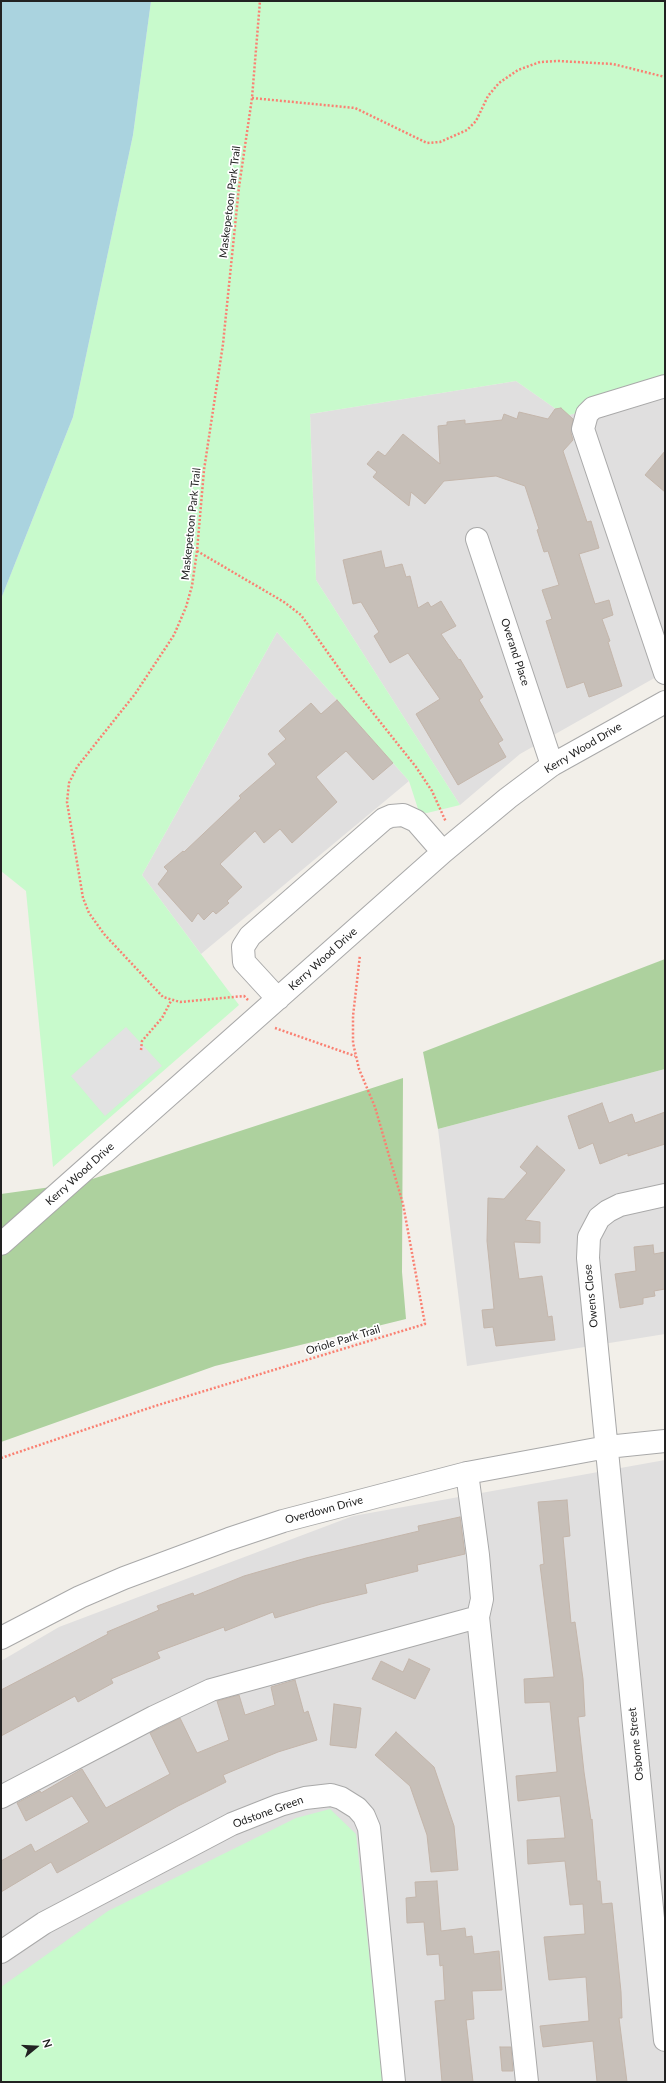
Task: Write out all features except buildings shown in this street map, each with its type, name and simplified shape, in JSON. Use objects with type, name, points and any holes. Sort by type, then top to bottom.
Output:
[{"type":"street","points":[[665,386],[593,408],[587,414],[583,429],[665,673]]},
{"type":"street","name":"Overand Place","points":[[477,539],[552,765]]},
{"type":"street","name":"Kerry Wood Drive","points":[[1,1244],[449,847],[552,765],[665,702]]},
{"type":"street","points":[[278,999],[244,962],[243,947],[250,936],[384,819],[391,816],[403,816],[416,821],[449,847]]},
{"type":"street","name":"Owens Close","points":[[606,1447],[588,1258],[589,1237],[599,1218],[608,1211],[620,1205],[665,1195]]},
{"type":"street","name":"Overdown Drive","points":[[1,1638],[88,1594],[144,1570],[229,1539],[329,1508],[467,1473],[606,1447],[665,1440]]},
{"type":"street","name":"Osborne Street","points":[[606,1447],[665,2040]]},
{"type":"street","points":[[467,1473],[479,1563],[482,1599],[478,1617],[527,2082]]},
{"type":"street","points":[[1,1797],[154,1717],[212,1690],[478,1617]]},
{"type":"street","name":"Odstone Green","points":[[1,1952],[44,1923],[232,1824],[280,1805],[305,1798],[331,1795],[341,1798],[357,1808],[364,1816],[368,1828],[394,2082]]},
{"type":"path","name":"Maskepetoon Park Trail","points":[[171,1001],[163,997],[109,940],[89,913],[80,882],[69,816],[68,792],[69,783],[77,767],[135,694],[174,635],[186,607],[192,586],[197,551],[204,470],[223,344],[239,187],[252,98],[260,1]]},
{"type":"path","points":[[252,98],[355,108],[427,143],[445,140],[467,130],[476,121],[488,96],[499,83],[518,70],[540,62],[558,61],[613,64],[665,77]]},
{"type":"path","points":[[197,551],[284,602],[301,615],[350,684],[416,767],[432,791],[449,847]]},
{"type":"path","points":[[354,960],[366,950]]},
{"type":"path","points":[[282,1023],[276,1028],[355,1056],[353,1043],[353,1016],[360,955]]},
{"type":"path","points":[[141,1050],[142,1040],[162,1018],[171,1001],[180,1002],[244,996]]},
{"type":"path","name":"Oriole Park Trail","points":[[1,1458],[155,1406],[425,1324],[403,1204],[375,1107],[355,1056]]},
{"type":"shaded area","points":[[516,381],[566,416],[665,387],[665,672],[520,754],[460,805],[316,580],[310,414]]},
{"type":"shaded area","points":[[277,632],[409,781],[201,954],[142,875]]},
{"type":"shaded area","points":[[126,1027],[162,1066],[105,1116],[71,1076]]},
{"type":"shaded area","points":[[665,1069],[665,1334],[467,1366],[438,1129]]},
{"type":"shaded area","points":[[665,1460],[665,2082],[1,2082],[1,1661],[59,1627],[353,1516]]},
{"type":"green space","points":[[151,1],[665,1],[665,387],[566,416],[516,381],[310,414],[316,580],[460,805],[427,813],[419,812],[409,781],[277,632],[142,875],[239,1005],[53,1167],[26,891],[1,871],[1,599],[73,417],[133,135]]},
{"type":"green space","points":[[665,959],[665,1069],[438,1129],[423,1052]]},
{"type":"green space","points":[[403,1078],[402,1272],[406,1319],[215,1366],[1,1442],[1,1194],[80,1183]]},
{"type":"green space","points":[[330,1809],[356,1834],[383,2082],[1,2082],[1,1987],[108,1911],[296,1818]]},
{"type":"water","points":[[1,1],[151,1],[133,135],[73,417],[1,599]]}]
